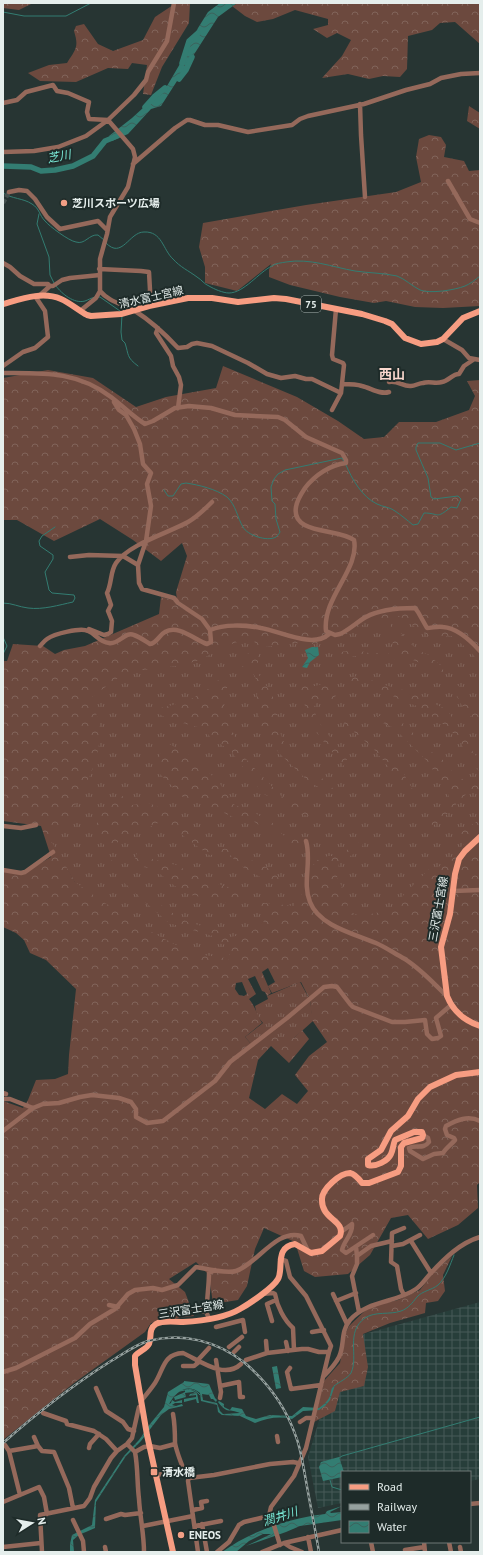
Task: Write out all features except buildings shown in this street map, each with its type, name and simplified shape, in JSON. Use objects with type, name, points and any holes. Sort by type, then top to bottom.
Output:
[{"type":"main road","name":"清水富士宮線","points":[[3,304],[37,296],[51,296],[59,298],[91,316],[122,314],[149,306],[188,298],[212,298],[238,302],[274,298],[362,314],[392,324],[405,338],[421,344],[432,344],[443,339]]},
{"type":"main road","points":[[443,339],[462,318],[480,311]]},
{"type":"main road","name":"三沢富士宮線","points":[[480,837],[465,850],[459,859],[450,914],[441,947],[447,996],[451,1005],[464,1019],[480,1026]]},
{"type":"main road","points":[[280,1259],[282,1253],[291,1245],[300,1246],[308,1252],[314,1253],[322,1251],[340,1236],[341,1232],[339,1226],[326,1214],[323,1208],[322,1198],[327,1185],[345,1174],[351,1173],[355,1175],[362,1183],[369,1183],[398,1172],[401,1166],[401,1147],[404,1143],[420,1139],[423,1135],[422,1132],[414,1132],[395,1140],[388,1159],[375,1166],[368,1164],[368,1159],[381,1150],[391,1131],[408,1116],[418,1099],[430,1087],[456,1075],[480,1072]]},
{"type":"main road","name":"三沢富士宮線","points":[[173,1552],[147,1435],[134,1359],[138,1352],[149,1344],[152,1328],[155,1325],[161,1323],[191,1322],[235,1312],[272,1286],[279,1278],[280,1259]]},
{"type":"street","points":[[3,152],[28,151],[58,147],[86,136],[108,120],[134,95],[146,80],[148,72],[169,36],[174,3]]},
{"type":"street","points":[[133,164],[175,128],[187,120],[205,125],[218,125],[248,132],[284,127],[292,125],[300,119],[308,116],[360,104],[430,84],[441,78],[461,74],[480,73]]},
{"type":"street","points":[[3,103],[17,100],[26,92],[53,85],[57,91],[68,93],[89,102],[87,112],[89,119],[108,120],[127,142],[135,157],[128,187],[110,217],[100,259],[99,293],[92,302],[80,311]]},
{"type":"street","points":[[360,104],[365,197]]},
{"type":"street","points":[[448,181],[470,219],[480,223]]},
{"type":"street","points":[[9,192],[19,190],[27,191],[35,199],[47,217],[60,229],[98,221],[107,230]]},
{"type":"street","points":[[3,263],[20,276],[34,284],[53,285]]},
{"type":"street","points":[[100,269],[141,270],[149,272],[149,306]]},
{"type":"street","points":[[3,366],[23,352],[36,348],[48,337],[45,311],[37,296],[62,280],[100,275]]},
{"type":"street","points":[[99,293],[134,310],[150,321],[178,348],[187,347],[197,343],[212,346],[267,374],[281,378],[295,376],[312,379],[341,393]]},
{"type":"street","points":[[332,410],[341,393],[344,365],[333,358],[332,355],[336,309]]},
{"type":"street","points":[[158,328],[156,333],[171,356],[173,366],[179,377],[181,385],[178,408]]},
{"type":"street","points":[[443,339],[462,350],[469,358],[473,360],[480,360]]},
{"type":"street","points":[[389,382],[397,382],[403,385],[411,386],[425,382],[444,382],[454,374],[459,374],[464,366],[473,360]]},
{"type":"street","points":[[3,373],[51,374],[80,380],[111,397],[127,412],[145,424],[178,408],[196,406],[212,408],[235,415],[278,417],[285,420],[306,437],[342,453],[345,463],[331,466],[310,482],[300,496],[295,512],[296,518],[301,524],[349,536],[354,540],[355,550],[336,591],[327,615],[326,631],[329,634]]},
{"type":"street","points":[[343,384],[364,386],[368,389],[385,393],[389,392]]},
{"type":"street","points":[[83,629],[89,631],[102,642],[109,643],[116,643],[129,634],[134,634],[150,644],[154,643],[165,632],[177,630],[207,644],[211,642],[210,630],[202,619],[178,603],[174,598],[142,589],[139,583],[138,565],[146,541],[151,506],[147,484],[151,473],[143,464],[140,444],[134,429],[126,415],[119,410],[111,397]]},
{"type":"street","points":[[40,646],[47,639],[55,635],[83,629],[92,630],[104,635],[111,632],[112,621],[108,614],[111,605],[107,592],[114,567],[123,556],[146,541],[189,522],[212,502]]},
{"type":"street","points":[[70,557],[88,555],[123,556],[138,565]]},
{"type":"street","points":[[210,630],[228,626],[252,627],[271,630],[295,638],[310,640],[326,637],[329,634],[340,634],[368,616],[378,612],[400,608],[415,608],[427,628],[441,626],[449,628],[460,634],[480,651]]},
{"type":"street","points":[[3,826],[21,828],[36,825]]},
{"type":"street","points":[[306,841],[309,865],[308,894],[310,903],[315,910],[333,925],[346,932],[377,944],[404,958],[447,996]]},
{"type":"street","points":[[3,870],[20,873],[25,872],[53,852]]},
{"type":"street","points":[[453,891],[480,890]]},
{"type":"street","points":[[3,1131],[33,1108],[44,1104],[59,1103],[92,1095],[119,1098],[131,1102],[136,1109],[136,1117],[147,1124],[163,1121],[215,1081],[230,1062],[324,987],[337,987],[353,1007],[392,1022],[426,1020],[427,1034],[432,1039],[441,1036],[436,1018],[451,1005]]},
{"type":"street","points":[[3,1099],[10,1099],[33,1108]]},
{"type":"street","points":[[423,1135],[428,1138],[429,1142],[426,1145],[421,1147],[412,1146],[409,1148],[410,1151],[423,1159],[434,1154],[443,1153],[445,1149],[455,1140],[447,1135],[445,1129],[446,1126],[462,1119],[468,1118],[480,1120]]},
{"type":"street","points":[[341,1232],[352,1224],[351,1233],[342,1250],[346,1253],[356,1248],[373,1235]]},
{"type":"street","points":[[404,1228],[392,1233],[391,1262],[397,1266],[401,1289],[404,1295]]},
{"type":"street","points":[[3,1372],[16,1368],[75,1338],[90,1324],[116,1309],[124,1298],[135,1290],[153,1288],[162,1290],[178,1285],[196,1267],[227,1273],[236,1271],[247,1265],[272,1244],[293,1235],[301,1236],[308,1252]]},
{"type":"street","points":[[357,1256],[371,1246],[411,1241],[420,1235]]},
{"type":"street","points":[[323,1376],[330,1370],[338,1358],[342,1336],[347,1324],[360,1312],[372,1304],[404,1295],[417,1288],[457,1248],[465,1242],[480,1237]]},
{"type":"street","points":[[411,1241],[431,1273]]},
{"type":"street","points":[[356,1248],[357,1264],[352,1276],[360,1312]]},
{"type":"street","points":[[280,1259],[286,1261],[290,1277],[306,1296],[331,1346],[306,1448],[298,1463],[294,1476],[271,1507],[269,1516],[273,1522],[281,1543],[302,1552]]},
{"type":"street","points":[[209,1318],[206,1312],[201,1311],[200,1309],[207,1307],[206,1300],[209,1284],[209,1273],[215,1270]]},
{"type":"street","points":[[336,1301],[356,1293]]},
{"type":"street","points":[[261,1294],[275,1294],[277,1302],[289,1324],[293,1328],[294,1350]]},
{"type":"street","points":[[333,1294],[347,1324]]},
{"type":"street","points":[[272,1321],[267,1304],[284,1301]]},
{"type":"street","points":[[110,1305],[118,1307]]},
{"type":"street","points":[[216,1327],[243,1320],[245,1332]]},
{"type":"street","points":[[312,1332],[324,1330]]},
{"type":"street","points":[[229,1347],[242,1337]]},
{"type":"street","points":[[266,1341],[267,1353]]},
{"type":"street","points":[[286,1342],[288,1351]]},
{"type":"street","points":[[234,1352],[239,1347]]},
{"type":"street","points":[[183,1366],[194,1366],[209,1348]]},
{"type":"street","points":[[246,1360],[267,1353],[294,1350],[308,1349],[319,1352],[329,1352]]},
{"type":"street","points":[[144,1552],[138,1471],[131,1448],[139,1407],[155,1384],[164,1364],[172,1355],[183,1353],[198,1362],[218,1369],[230,1370],[241,1364]]},
{"type":"street","points":[[216,1360],[221,1392],[220,1398]]},
{"type":"street","points":[[290,1368],[287,1372],[291,1389],[321,1385]]},
{"type":"street","points":[[220,1386],[239,1382],[240,1397],[243,1397]]},
{"type":"street","points":[[96,1388],[106,1411],[123,1422],[128,1429],[134,1431]]},
{"type":"street","points":[[43,1413],[66,1421],[67,1424],[91,1429],[106,1439],[117,1451]]},
{"type":"street","points":[[173,1414],[176,1432],[175,1444],[184,1471],[189,1478],[188,1481],[198,1552]]},
{"type":"street","points":[[300,1422],[306,1418],[313,1418]]},
{"type":"street","points":[[89,1448],[90,1444],[99,1434]]},
{"type":"street","points":[[277,1436],[278,1442]]},
{"type":"street","points":[[34,1437],[42,1451],[54,1452],[69,1488],[73,1508]]},
{"type":"street","points":[[42,1552],[40,1515],[84,1506],[87,1503],[94,1487],[105,1471],[108,1463],[117,1451],[150,1446],[160,1448],[175,1444]]},
{"type":"street","points":[[5,1445],[9,1451],[20,1495]]},
{"type":"street","points":[[9,1451],[38,1446]]},
{"type":"street","points":[[189,1478],[214,1475],[270,1464],[298,1463]]},
{"type":"street","points":[[156,1475],[184,1471]]},
{"type":"street","points":[[3,1502],[39,1487],[44,1497],[47,1514]]},
{"type":"street","points":[[193,1510],[202,1508],[201,1502],[207,1500]]},
{"type":"street","points":[[106,1519],[121,1514],[125,1516],[141,1513]]},
{"type":"street","points":[[143,1526],[193,1516]]},
{"type":"street","points":[[217,1552],[229,1542],[239,1525],[244,1522],[269,1516]]},
{"type":"street","points":[[73,1520],[83,1541],[84,1552]]},
{"type":"street","points":[[195,1526],[221,1521]]},
{"type":"street","points":[[202,1524],[207,1552]]},
{"type":"street","points":[[262,1552],[281,1543],[341,1530]]},
{"type":"street","points":[[308,1537],[311,1552]]},
{"type":"street","points":[[3,1547],[41,1544]]},
{"type":"street","points":[[406,1552],[405,1550],[424,1547]]},
{"type":"shaded area","points":[[480,1302],[480,1479],[471,1481],[471,1471],[341,1471],[341,1503],[318,1508],[308,1457],[323,1407],[343,1361],[346,1339]]},
{"type":"green space","points":[[3,3],[33,3],[19,10],[3,8]]},
{"type":"green space","points":[[176,3],[190,3],[189,23],[162,67],[151,95],[143,94],[147,65],[132,63],[128,69],[108,68],[76,82],[40,81],[28,73],[49,65],[67,63],[76,48],[74,31],[76,26],[84,24],[98,44],[113,51],[143,40],[155,17]]},
{"type":"green space","points":[[238,3],[480,3],[480,44],[455,22],[440,23],[432,30],[408,36],[407,69],[400,77],[383,76],[369,79],[348,74],[322,78],[342,56],[351,40],[337,33],[327,38],[313,29],[328,25],[328,19],[295,10],[273,19],[257,22],[245,16],[232,6]]},
{"type":"green space","points":[[469,106],[480,113],[480,129],[467,121]]},
{"type":"green space","points":[[429,135],[441,137],[446,145],[444,157],[464,161],[469,171],[480,170],[480,306],[443,308],[415,307],[386,301],[374,303],[340,297],[290,285],[269,277],[271,264],[237,291],[205,283],[205,267],[199,247],[203,223],[306,205],[396,192],[421,182],[416,157],[419,139]]},
{"type":"green space","points":[[223,366],[297,397],[338,421],[364,439],[384,437],[399,422],[436,422],[469,410],[475,396],[467,381],[480,380],[480,663],[470,651],[452,636],[430,637],[399,616],[388,616],[391,627],[402,634],[417,650],[429,655],[440,665],[444,671],[446,680],[442,681],[427,666],[406,657],[390,660],[378,660],[366,656],[354,656],[345,660],[335,658],[340,652],[357,650],[372,654],[388,654],[393,647],[392,636],[375,617],[372,617],[361,626],[336,640],[313,644],[293,643],[265,647],[261,646],[262,647],[258,656],[258,674],[276,702],[279,729],[289,752],[294,759],[324,780],[334,790],[328,791],[311,784],[279,753],[261,726],[256,707],[258,684],[252,670],[239,665],[240,660],[251,651],[255,642],[248,638],[221,648],[202,659],[184,665],[126,672],[85,702],[94,710],[99,722],[100,735],[98,749],[83,792],[70,814],[50,839],[75,882],[102,901],[144,928],[174,944],[197,954],[225,958],[228,962],[232,946],[217,943],[216,937],[169,923],[129,888],[101,856],[109,855],[115,866],[166,909],[188,922],[227,933],[230,937],[248,934],[264,923],[260,908],[250,901],[234,904],[191,895],[175,886],[154,869],[138,866],[134,862],[137,853],[142,853],[152,859],[176,865],[205,880],[231,888],[265,903],[294,906],[297,899],[308,888],[315,861],[328,856],[336,856],[359,843],[357,837],[363,845],[358,851],[339,863],[337,878],[346,894],[348,912],[364,915],[394,908],[394,905],[429,869],[450,864],[454,855],[470,837],[469,834],[461,837],[459,835],[466,828],[480,820],[480,1182],[477,1185],[478,1208],[458,1225],[428,1239],[408,1215],[391,1218],[370,1255],[348,1274],[315,1277],[304,1271],[295,1242],[264,1228],[255,1249],[247,1286],[238,1300],[213,1304],[209,1275],[196,1262],[169,1279],[185,1292],[194,1316],[151,1323],[145,1332],[74,1383],[3,1440],[3,1101],[23,1108],[36,1080],[55,1079],[68,1074],[76,989],[46,960],[30,953],[24,940],[16,933],[3,927],[3,871],[27,871],[51,857],[41,826],[3,821],[3,661],[7,661],[13,644],[43,646],[55,654],[64,650],[85,646],[159,614],[161,597],[173,600],[177,605],[201,620],[177,600],[176,592],[187,556],[182,543],[161,561],[133,540],[100,519],[54,541],[17,520],[3,520],[3,378],[48,370],[93,378],[136,407],[166,397],[216,388]],"holes":[[[268,968],[275,982],[268,986],[262,972]],[[255,976],[262,991],[265,992],[267,996],[271,993],[268,986],[272,993],[301,982],[310,1000],[312,1020],[327,1042],[309,1056],[295,1075],[308,1091],[297,1104],[282,1094],[265,1109],[249,1098],[258,1060],[271,1046],[289,1063],[309,1039],[302,1030],[294,1038],[279,1038],[271,1033],[252,1045],[245,1037],[262,1023],[249,999],[256,994],[248,979]],[[242,982],[247,994],[244,996],[239,995],[235,989],[236,983]]]},
{"type":"green space","points":[[332,586],[480,620],[480,845],[356,960],[269,962],[214,967],[89,906],[47,836],[83,702],[191,604]]},
{"type":"green space","points":[[225,671],[228,684],[223,702],[226,717],[244,757],[282,797],[297,801],[313,811],[309,816],[296,813],[279,800],[263,794],[231,751],[210,737],[205,729],[168,719],[152,710],[185,701],[201,694],[216,682]]},
{"type":"green space","points":[[359,676],[394,688],[417,693],[430,702],[446,709],[452,717],[455,725],[465,737],[474,754],[480,759],[480,772],[470,761],[460,741],[447,727],[417,706],[400,700],[368,682],[347,684],[346,678]]},
{"type":"green space","points":[[328,683],[338,693],[331,702],[319,700],[313,708],[320,724],[347,759],[344,766],[319,736],[312,725],[297,684],[310,687]]},
{"type":"green space","points":[[458,685],[464,695],[480,712],[480,729],[461,704],[455,693]]},
{"type":"green space","points":[[376,716],[389,716],[404,724],[412,731],[424,749],[431,751],[438,758],[446,761],[453,773],[459,778],[480,784],[480,792],[470,791],[442,819],[432,826],[430,816],[451,802],[447,791],[427,761],[394,728],[383,723],[376,724]]},
{"type":"green space","points":[[346,717],[358,730],[366,734],[387,754],[393,764],[401,769],[417,797],[417,802],[372,747],[342,722]]},
{"type":"green space","points":[[169,744],[194,757],[220,784],[233,804],[249,809],[263,818],[269,819],[283,835],[300,841],[299,847],[290,849],[274,835],[253,821],[235,818],[177,794],[171,785],[160,774],[158,762],[161,750]]},
{"type":"green space","points":[[123,796],[132,805],[149,803],[169,812],[203,839],[219,847],[234,851],[245,860],[257,861],[272,871],[281,881],[278,887],[241,866],[230,855],[209,855],[174,829],[158,823],[108,847],[94,836],[95,829],[100,817],[107,807]]},
{"type":"green space","points":[[300,982],[310,1000],[313,1021],[294,1038],[279,1038],[252,1045],[245,1037],[263,1023],[257,1016],[255,1006],[268,999],[267,996]]},
{"type":"green space","points":[[452,1256],[443,1275],[445,1291],[438,1301],[426,1303],[425,1313],[390,1323],[363,1334],[368,1367],[364,1386],[340,1392],[335,1411],[314,1422],[324,1381],[340,1363],[345,1335],[349,1326],[369,1307],[398,1300],[420,1290],[433,1273]]},
{"type":"water","points":[[220,3],[237,3],[218,17],[161,106],[151,109],[128,134],[112,141],[109,136],[132,118],[167,86],[208,12]]},
{"type":"water","points":[[312,647],[318,647],[319,655],[310,662],[307,668],[302,667],[308,658],[305,650]]},
{"type":"water","points":[[277,1366],[281,1388],[276,1389],[272,1367]]},
{"type":"water","points":[[184,1382],[209,1384],[217,1400],[216,1402],[211,1399],[209,1395],[202,1394],[203,1400],[217,1403],[223,1414],[240,1413],[226,1410],[221,1406],[218,1402],[219,1401],[224,1404],[224,1407],[230,1410],[232,1407],[242,1409],[246,1416],[256,1419],[270,1415],[292,1416],[303,1407],[319,1408],[328,1399],[333,1386],[335,1385],[330,1400],[319,1410],[303,1411],[292,1419],[273,1418],[255,1423],[240,1416],[222,1415],[218,1412],[217,1405],[201,1401],[200,1393],[191,1389],[182,1390],[172,1400],[175,1402],[182,1400],[182,1403],[175,1403],[172,1405],[176,1406],[182,1404],[183,1406],[169,1409],[161,1415],[141,1441],[126,1456],[96,1502],[95,1528],[79,1535],[73,1540],[74,1552],[70,1552],[72,1535],[92,1525],[95,1500],[124,1456],[139,1440],[164,1407],[168,1392]]},
{"type":"water","points":[[185,1390],[191,1390],[197,1393],[199,1403],[197,1403],[196,1399],[184,1402],[184,1399],[196,1397],[196,1395],[189,1396],[190,1394],[195,1393],[193,1392],[185,1393],[186,1397],[175,1400],[174,1397],[185,1392]]},
{"type":"water","points":[[339,1457],[344,1471],[341,1471],[341,1477],[323,1481],[319,1467],[321,1462]]},
{"type":"water","points":[[341,1506],[330,1512],[341,1512],[341,1520],[300,1526],[246,1546],[271,1534],[263,1534],[249,1541],[236,1552],[222,1552],[258,1532],[285,1522],[325,1514],[327,1511]]},
{"type":"waterway","points":[[3,12],[24,16],[66,16],[91,3]]},
{"type":"waterway","name":"芝川","points":[[182,63],[189,41],[198,33]]},
{"type":"waterway","name":"芝川","points":[[179,79],[186,70],[192,57]]},
{"type":"waterway","name":"芝川","points":[[145,107],[165,88]]},
{"type":"waterway","name":"芝川","points":[[3,166],[31,167],[41,171],[73,166],[93,156],[105,141],[117,136]]},
{"type":"waterway","points":[[3,193],[32,204],[37,208],[47,223],[59,233],[73,241],[79,243],[95,235],[98,235],[104,240]]},
{"type":"waterway","points":[[39,214],[37,224],[49,257],[50,275],[54,283]]},
{"type":"waterway","points":[[106,243],[117,248],[121,247],[139,233],[144,232],[155,235],[179,264],[207,285],[227,293],[240,290],[275,264],[295,261],[312,262],[355,271],[397,276],[420,290],[430,292],[461,287],[469,284],[480,276]]},
{"type":"waterway","points":[[56,286],[65,295],[73,300],[81,302],[95,297]]},
{"type":"waterway","points":[[98,297],[120,311]]},
{"type":"waterway","points":[[122,315],[122,340],[125,343],[130,358],[138,366]]},
{"type":"waterway","points":[[346,465],[354,482],[367,497],[377,504],[393,510],[413,525],[418,524],[424,513],[440,515],[451,507],[457,508],[461,499],[458,496],[434,499],[431,497],[428,478],[416,450],[418,443],[440,443],[456,450],[480,443]]},
{"type":"waterway","points":[[164,490],[168,496],[173,496],[181,484],[186,483],[202,486],[218,492],[230,500],[245,530],[258,537],[268,539],[276,537],[280,532],[276,519],[275,504],[272,501],[271,487],[278,474],[285,470],[342,458],[344,462]]},
{"type":"waterway","points":[[3,603],[39,608],[73,602],[75,598],[74,595],[52,593],[49,590],[45,572],[53,559],[53,555],[40,546],[39,541],[42,536],[55,527]]},
{"type":"waterway","points":[[3,637],[7,646],[3,654]]},
{"type":"waterway","points":[[334,1386],[351,1373],[354,1359],[354,1337],[359,1324],[369,1316],[401,1311],[410,1305],[419,1295],[436,1287],[448,1271],[454,1255]]},
{"type":"waterway","points":[[180,1391],[191,1390],[196,1391],[200,1395]]},
{"type":"waterway","points":[[339,1458],[480,1417]]},
{"type":"waterway","points":[[330,1480],[332,1487],[341,1490]]},
{"type":"tunnel","points":[[3,203],[9,192]]},
{"type":"railway","points":[[3,1443],[42,1410],[69,1390],[97,1370],[138,1345],[161,1338],[187,1338],[211,1344],[234,1355],[245,1363],[261,1378],[281,1404],[297,1439],[319,1552]]},
{"type":"place","name":"芝川スポーツ広場","points":[[64,203]]},
{"type":"place","name":"清水橋","points":[[154,1472]]},
{"type":"place","name":"ENEOS","points":[[181,1535]]},
{"type":"district","name":"西山","points":[[392,374]]},
{"type":"water label","name":"潤井川","points":[[280,1516]]}]
